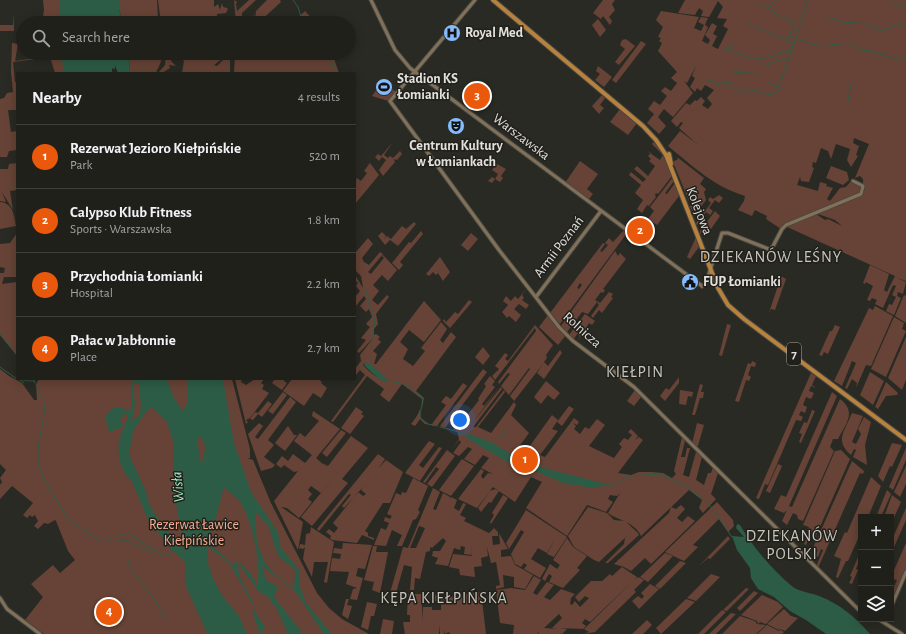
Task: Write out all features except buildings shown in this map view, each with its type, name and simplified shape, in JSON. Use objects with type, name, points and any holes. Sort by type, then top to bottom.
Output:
[{"type":"highway","name":"Kolejowa","points":[[495,0],[641,125],[656,140],[666,155],[711,264],[710,277],[724,299],[738,315],[906,439]]},
{"type":"highway","name":"Kolejowa","points":[[495,0],[647,127],[662,144],[672,164],[723,294],[741,315],[906,439]]},
{"type":"highway","points":[[669,154],[672,164]]},
{"type":"street","name":"Warszawska","points":[[371,0],[395,50],[404,62],[415,72],[702,286]]},
{"type":"street","points":[[415,72],[475,0]]},
{"type":"street","name":"Rolnicza","points":[[415,72],[390,101],[536,298],[569,337],[634,387],[858,609]]},
{"type":"street","points":[[702,286],[705,282],[721,235],[725,232],[771,250],[782,229],[786,225],[862,194],[863,186],[853,181]]},
{"type":"street","name":"Armii Poznań","points":[[536,298],[601,210]]},
{"type":"street","points":[[702,286],[710,277]]},
{"type":"street","points":[[894,600],[906,572]]},
{"type":"street","points":[[0,598],[7,609],[40,634]]},
{"type":"street","points":[[887,622],[902,634]]},
{"type":"green space","points":[[43,0],[88,0],[87,16],[43,16]]},
{"type":"green space","points":[[119,0],[157,0],[158,16],[121,16]]},
{"type":"green space","points":[[158,0],[214,0],[214,7],[218,4],[220,10],[222,3],[223,7],[228,9],[226,13],[217,14],[217,16],[160,16]]},
{"type":"green space","points":[[234,0],[237,2],[237,11],[249,0],[256,0],[242,13],[242,16],[235,16]]},
{"type":"green space","points":[[267,0],[280,0],[281,2],[266,16],[255,16],[256,11]]},
{"type":"green space","points":[[603,0],[615,0],[612,4],[615,10],[609,17],[612,21],[610,25],[603,16],[601,19],[593,13]]},
{"type":"green space","points":[[685,0],[906,0],[906,281],[897,278],[906,282],[903,294],[898,292],[897,296],[901,298],[894,315],[886,311],[889,304],[892,305],[896,297],[892,295],[896,286],[893,285],[883,308],[875,304],[877,300],[872,298],[870,301],[867,300],[873,286],[866,282],[865,284],[863,283],[870,265],[889,274],[884,290],[887,292],[895,276],[785,226],[816,214],[825,220],[828,219],[842,226],[835,220],[818,214],[863,193],[863,179],[860,176],[855,178],[869,144],[854,138],[853,143],[859,146],[856,155],[858,156],[851,167],[847,160],[850,149],[836,144],[831,159],[828,151],[821,148],[816,163],[813,162],[812,167],[814,168],[809,182],[801,181],[800,177],[797,185],[818,191],[820,182],[827,184],[826,186],[833,188],[827,199],[830,201],[840,188],[846,187],[851,181],[862,186],[861,193],[786,223],[781,229],[766,219],[767,216],[755,210],[752,216],[738,210],[744,201],[745,196],[713,181],[668,146],[680,131],[697,144],[679,128],[683,123],[681,122],[677,127],[671,121],[686,103],[690,105],[701,97],[705,101],[702,105],[708,109],[712,104],[707,98],[714,90],[705,85],[701,91],[697,88],[695,92],[690,87],[695,78],[692,76],[696,66],[687,83],[684,81],[693,93],[673,117],[664,109],[658,117],[666,126],[659,134],[647,123],[654,114],[648,109],[654,101],[660,105],[667,96],[661,91],[665,87],[671,91],[677,83],[671,78],[677,72],[658,51],[662,43],[659,41],[661,38],[658,37],[663,27],[656,20],[661,11],[699,17],[694,28],[701,31],[704,25],[698,22],[701,17],[708,18],[705,25],[708,27],[702,41],[708,44],[710,40],[705,35],[712,23],[717,26],[713,34],[717,36],[712,46],[718,49],[728,29],[723,26],[727,19],[717,18],[723,7],[718,1],[709,17],[701,16],[703,11],[699,8],[695,15],[678,13]]},
{"type":"green space","points":[[305,11],[310,16],[300,16]]},
{"type":"green space","points":[[14,14],[14,31],[0,31],[0,25],[13,25]]},
{"type":"green space","points":[[598,19],[606,30],[600,37],[592,25]]},
{"type":"green space","points":[[626,39],[635,46],[619,65],[615,62],[625,49],[620,45],[622,40]]},
{"type":"green space","points":[[641,41],[646,44],[616,83],[612,80]]},
{"type":"green space","points":[[12,43],[16,44],[15,61],[28,60],[13,62],[16,82],[16,110],[8,110],[11,132],[16,131],[16,150],[9,151],[7,157],[0,157],[0,99],[4,98],[7,93],[13,92],[11,72]]},
{"type":"green space","points":[[51,60],[88,60],[89,72],[55,72]]},
{"type":"green space","points":[[129,60],[161,60],[156,72],[130,72]]},
{"type":"green space","points":[[165,60],[172,60],[176,66],[169,65],[170,68],[164,72],[159,72],[165,65]]},
{"type":"green space","points":[[183,60],[220,60],[214,65],[217,66],[223,60],[230,60],[230,72],[182,72],[184,61]]},
{"type":"green space","points":[[235,60],[334,60],[339,72],[234,72]]},
{"type":"green space","points":[[598,66],[612,77],[604,87],[595,80],[600,74],[596,71]]},
{"type":"green space","name":"Stadion KS Łomianki","points":[[383,81],[396,92],[388,101],[372,96]]},
{"type":"green space","points":[[602,95],[605,98],[600,105],[604,108],[599,114],[592,106]]},
{"type":"green space","points":[[620,109],[637,123],[628,135],[610,122]]},
{"type":"green space","points":[[655,140],[661,149],[672,176],[658,194],[656,193],[656,197],[649,206],[647,205],[642,213],[637,209],[643,200],[635,193],[641,185],[629,175],[631,172],[643,182],[646,179],[634,169],[637,166],[648,176],[655,166],[649,161],[651,159],[648,156],[651,153],[660,160],[663,155],[652,144]]},
{"type":"green space","points":[[393,142],[384,155],[388,158],[390,156],[393,158],[400,151],[402,154],[397,160],[394,160],[395,162],[383,176],[379,170],[386,160],[382,157],[379,161],[375,157],[378,154],[381,156]]},
{"type":"green space","points":[[677,157],[704,178],[700,184],[706,189],[704,192],[706,200],[694,216],[690,206],[698,196],[694,193],[689,201],[673,162],[678,159]]},
{"type":"green space","points":[[580,161],[598,174],[587,189],[593,194],[589,199],[565,183]]},
{"type":"green space","points":[[16,163],[16,190],[10,191],[13,210],[2,192],[6,202],[0,201],[0,169],[8,169],[9,164]]},
{"type":"green space","points":[[370,163],[379,175],[356,203],[356,180],[357,178],[361,181],[367,173],[364,171]]},
{"type":"green space","points":[[497,164],[506,169],[501,176],[503,178],[500,182],[495,179],[498,174],[492,170]]},
{"type":"green space","points":[[831,166],[847,172],[849,180],[843,185],[826,178]]},
{"type":"green space","points":[[492,177],[495,179],[492,183],[488,181]]},
{"type":"green space","points":[[673,177],[674,181],[665,193],[667,194],[675,183],[679,196],[657,225],[648,219],[654,211],[650,207]]},
{"type":"green space","points":[[719,195],[723,198],[719,203],[715,200],[709,208],[713,211],[710,215],[706,212],[697,225],[696,223],[711,203],[708,200],[710,197],[713,199]]},
{"type":"green space","points":[[0,202],[8,205],[12,210],[16,226],[0,229]]},
{"type":"green space","points":[[715,211],[720,216],[711,229],[707,226],[700,234],[700,231]]},
{"type":"green space","points":[[414,222],[416,224],[398,246],[390,240],[385,245],[378,236],[382,232],[386,236],[384,239],[387,236],[391,239],[402,226],[406,229]]},
{"type":"green space","points":[[624,230],[627,233],[560,324],[556,320],[550,313],[603,243],[605,244],[600,251],[602,252],[608,245],[605,243],[609,238],[613,242]],"holes":[[[580,283],[582,285],[556,320],[579,289],[577,288]]]},
{"type":"green space","points":[[421,231],[423,234],[400,262],[403,265],[399,270],[392,263],[409,242],[411,243]]},
{"type":"green space","points":[[471,233],[478,239],[468,251],[461,245]]},
{"type":"green space","points":[[16,234],[16,277],[4,277],[2,284],[16,282],[16,355],[0,335],[0,273],[4,273],[5,268],[0,267],[0,244],[10,243]]},
{"type":"green space","points":[[696,237],[699,247],[690,259],[687,257]]},
{"type":"green space","points":[[368,238],[373,244],[362,258],[364,262],[369,265],[380,252],[383,254],[368,272],[371,274],[384,258],[382,256],[383,255],[397,270],[388,281],[382,275],[373,285],[379,291],[372,300],[378,305],[387,295],[389,297],[376,314],[378,324],[374,329],[374,335],[376,334],[380,337],[378,339],[381,342],[373,351],[377,354],[374,364],[376,364],[424,301],[441,320],[424,342],[409,330],[400,342],[408,349],[403,359],[413,366],[425,351],[421,348],[441,322],[447,329],[440,340],[443,343],[451,332],[456,337],[416,391],[424,398],[420,410],[421,418],[428,424],[432,424],[446,405],[441,402],[446,396],[451,399],[463,383],[467,386],[437,426],[425,424],[420,419],[415,426],[411,424],[419,412],[422,399],[402,384],[389,402],[380,395],[384,389],[367,376],[333,422],[331,421],[365,375],[360,370],[356,375],[356,368],[361,361],[360,355],[374,337],[359,353],[357,351],[366,340],[361,338],[370,327],[366,324],[372,317],[369,309],[366,312],[360,306],[366,299],[364,296],[356,306],[356,296],[360,291],[356,286],[358,283],[356,281],[356,277],[363,288],[361,276],[356,271],[356,252]],"holes":[[[365,363],[389,381],[375,376],[363,365]]]},
{"type":"green space","points":[[615,251],[618,256],[620,253],[626,259],[603,289],[605,290],[603,293],[601,292],[595,300],[600,303],[609,292],[613,294],[611,297],[613,298],[602,313],[599,310],[593,318],[591,316],[599,305],[597,302],[588,314],[582,312],[567,332],[561,326]]},
{"type":"green space","points":[[440,257],[450,272],[443,281],[438,273],[436,275],[433,272],[429,276],[426,274]]},
{"type":"green space","points":[[781,276],[786,279],[775,310],[771,309],[769,313]]},
{"type":"green space","points":[[527,288],[522,295],[524,298],[522,300],[529,305],[526,309],[519,304],[514,309],[521,315],[516,322],[509,316],[507,318],[502,312],[508,305],[503,301],[506,296],[511,301],[515,296],[518,299]]},
{"type":"green space","points":[[904,295],[906,296],[906,323],[895,316]]},
{"type":"green space","points":[[469,300],[472,302],[450,328],[443,321],[444,319],[446,322],[455,312],[458,314]]},
{"type":"green space","points":[[875,306],[893,316],[871,366],[866,365],[856,388],[857,383],[852,379],[847,389],[845,388],[856,363],[852,361],[842,386],[834,381],[869,308],[873,310]]},
{"type":"green space","points":[[585,314],[595,321],[592,325],[589,323],[577,342],[580,336],[577,334],[574,339],[569,335]]},
{"type":"green space","points":[[548,315],[566,335],[558,345],[539,327]]},
{"type":"green space","points":[[894,317],[904,323],[902,329],[906,331],[886,377],[871,369]]},
{"type":"green space","points":[[727,324],[731,325],[722,356],[719,355]]},
{"type":"green space","points":[[535,325],[553,345],[546,355],[547,358],[544,362],[548,366],[560,350],[562,353],[544,379],[537,373],[543,364],[514,401],[510,396],[530,369],[529,368],[509,395],[501,386],[510,374],[508,373],[499,384],[498,382],[536,331],[535,328],[495,380],[492,376],[499,369],[495,366],[505,353],[508,355],[505,359],[508,361]]},
{"type":"green space","points":[[835,325],[840,327],[828,354],[824,352],[822,356],[819,355],[830,331],[832,331]]},
{"type":"green space","points":[[906,337],[906,380],[902,390],[888,378]]},
{"type":"green space","points":[[483,347],[490,356],[483,365],[475,357]]},
{"type":"green space","points":[[752,361],[756,363],[755,367],[751,366],[748,375],[751,377],[749,381],[746,380],[739,402],[735,401],[748,363],[751,364]]},
{"type":"green space","name":"Rezerwat Ławice Kiełpińskie","points":[[0,369],[22,383],[34,400],[37,400],[36,384],[38,380],[232,380],[250,449],[250,458],[247,458],[253,460],[271,503],[317,593],[329,608],[342,619],[369,634],[44,634],[25,620],[43,597],[31,584],[53,565],[60,573],[75,560],[68,551],[55,520],[48,524],[44,523],[38,529],[34,526],[38,521],[35,515],[32,517],[30,515],[27,518],[23,515],[33,503],[12,486],[0,499],[0,485],[2,482],[0,478],[6,470],[0,464]]},
{"type":"green space","points":[[483,369],[487,372],[445,428],[440,426]]},
{"type":"green space","points":[[870,372],[884,381],[873,405],[860,395]]},
{"type":"green space","points":[[811,373],[816,376],[812,385],[816,388],[811,386],[809,391],[814,393],[811,399],[806,397],[803,405],[807,407],[805,413],[801,411],[799,415],[803,417],[801,421],[796,420],[768,485],[765,484],[759,499],[756,498]]},
{"type":"green space","points":[[490,376],[495,381],[492,385],[495,387],[482,404],[484,406],[500,386],[471,425],[501,387],[502,389],[473,427],[476,427],[504,390],[505,392],[478,427],[491,433],[514,402],[516,405],[511,415],[529,433],[518,448],[527,450],[552,415],[558,420],[552,429],[558,431],[540,455],[545,457],[574,418],[579,422],[577,425],[573,423],[576,426],[574,429],[580,434],[585,427],[589,429],[597,419],[605,425],[589,446],[614,458],[622,447],[619,444],[624,438],[628,440],[632,435],[628,432],[631,429],[638,436],[635,440],[639,437],[643,440],[618,473],[631,475],[639,472],[663,473],[672,478],[676,474],[674,471],[682,437],[685,441],[681,457],[685,457],[687,448],[690,448],[683,475],[689,477],[696,452],[702,457],[696,480],[704,485],[708,473],[711,473],[713,467],[718,473],[711,494],[716,499],[703,513],[699,508],[702,500],[689,490],[641,536],[630,524],[608,513],[620,493],[617,496],[610,495],[608,499],[613,502],[606,512],[587,505],[567,536],[526,508],[542,482],[531,477],[515,502],[499,491],[491,503],[489,502],[481,512],[478,508],[490,491],[477,508],[458,499],[481,469],[484,471],[481,476],[483,479],[488,473],[493,474],[481,468],[489,458],[483,455],[475,465],[464,459],[472,449],[468,447],[459,456],[453,453],[461,442],[459,440],[452,449],[459,439],[457,431],[453,430],[455,427],[459,426],[479,400],[478,399],[486,386],[484,384]]},
{"type":"green space","points":[[679,377],[679,383],[665,401],[660,396],[666,388],[669,390]]},
{"type":"green space","points":[[235,380],[242,380],[241,382],[246,385],[254,380],[263,380],[261,383],[264,385],[262,389],[269,393],[250,418],[246,420],[248,422],[246,424]]},
{"type":"green space","points":[[274,380],[284,380],[287,383],[282,390],[272,383]]},
{"type":"green space","points":[[291,380],[319,380],[327,388],[321,398],[313,393],[304,406],[283,391]]},
{"type":"green space","points":[[546,381],[560,393],[554,400],[548,395],[541,404],[534,397]]},
{"type":"green space","points":[[886,382],[898,393],[897,395],[886,396],[878,409],[875,407]]},
{"type":"green space","points":[[700,384],[703,385],[701,392],[704,392],[703,398],[700,398],[695,415],[692,415]]},
{"type":"green space","points":[[635,390],[641,397],[634,406],[627,401]]},
{"type":"green space","points":[[680,390],[693,392],[692,397],[688,396],[686,405],[679,404]]},
{"type":"green space","points":[[283,392],[287,395],[273,414],[268,411]]},
{"type":"green space","points":[[832,392],[837,396],[789,506],[792,507],[840,399],[848,409],[849,413],[847,423],[838,439],[833,439],[830,447],[834,451],[803,521],[798,519],[797,515],[793,513],[787,525],[782,521],[787,510],[784,513],[774,509],[781,495],[786,497]]},
{"type":"green space","points":[[290,397],[296,402],[268,440],[274,445],[264,457],[275,465],[272,468],[261,471],[248,434],[259,423],[263,426],[255,437],[258,439]]},
{"type":"green space","points":[[268,401],[272,404],[262,417],[258,414],[253,420],[250,419],[255,412],[258,413]]},
{"type":"green space","points":[[569,406],[574,409],[562,426],[557,422]]},
{"type":"green space","points":[[356,407],[363,412],[361,414],[364,416],[350,434],[341,428]]},
{"type":"green space","points":[[812,410],[815,411],[801,443],[799,442],[802,434],[799,433],[804,422],[807,423]]},
{"type":"green space","points":[[313,411],[340,429],[316,458],[326,467],[322,463],[328,466],[351,436],[368,448],[342,479],[348,483],[312,526],[301,517],[321,493],[311,486],[308,490],[312,494],[308,499],[312,502],[299,518],[287,508],[281,507],[303,522],[298,550],[274,501],[298,471],[294,472],[284,465],[281,468],[276,464],[282,456],[288,461],[293,454],[305,463],[312,455],[294,441],[300,433],[305,437],[319,421],[312,416]]},
{"type":"green space","points":[[852,413],[863,416],[852,442],[856,444],[861,434],[858,429],[864,417],[871,422],[865,445],[867,465],[853,457],[856,450],[854,449],[851,455],[843,445],[842,435]]},
{"type":"green space","points":[[697,423],[704,425],[697,449],[692,444]]},
{"type":"green space","points":[[288,426],[294,435],[297,435],[285,451],[275,443]]},
{"type":"green space","points":[[341,430],[346,433],[327,457],[322,453]]},
{"type":"green space","points":[[429,441],[435,444],[419,465],[423,468],[439,447],[442,448],[420,481],[405,473]]},
{"type":"green space","points":[[892,443],[902,445],[883,482],[878,476]]},
{"type":"green space","points":[[906,448],[906,460],[893,490],[889,487]]},
{"type":"green space","points":[[447,450],[455,456],[432,487],[427,484],[439,469],[436,467],[425,483],[423,482]]},
{"type":"green space","points":[[841,450],[850,459],[815,538],[810,536],[806,545],[804,544],[809,532],[807,531],[809,527],[803,525],[835,451]]},
{"type":"green space","points":[[378,454],[385,459],[378,469],[386,460],[403,472],[390,503],[383,503],[365,531],[368,533],[368,536],[374,538],[374,540],[362,535],[357,543],[332,540],[330,538],[331,536],[326,532],[329,529],[334,533],[338,528],[333,523],[354,497],[344,508],[342,506],[351,495],[349,494],[319,531],[317,529]],"holes":[[[364,486],[361,490],[366,494],[363,496],[358,492]]]},
{"type":"green space","points":[[462,459],[474,466],[451,496],[439,490]]},
{"type":"green space","points":[[852,461],[864,471],[863,474],[860,473],[818,568],[816,567],[823,550],[821,549],[818,557],[815,556],[818,550],[813,548]]},
{"type":"green space","points":[[778,464],[782,466],[770,493],[766,491]]},
{"type":"green space","points":[[906,466],[906,484],[900,497],[894,492]]},
{"type":"green space","points":[[871,477],[881,486],[869,514],[858,514],[858,539],[848,561],[846,561],[838,578],[836,577],[841,559],[834,556],[845,532],[847,533]]},
{"type":"green space","points":[[413,478],[428,486],[418,510],[420,512],[416,519],[413,520],[402,546],[397,546],[402,535],[392,530],[386,546],[374,545],[381,528],[386,530],[389,523],[384,521],[385,517],[390,519],[392,516],[387,514],[396,493],[401,495],[402,492],[406,493]]},
{"type":"green space","points":[[433,488],[440,492],[433,509],[436,510],[443,493],[450,497],[450,499],[451,497],[457,500],[454,508],[459,511],[463,503],[466,504],[460,515],[466,518],[464,521],[489,533],[494,528],[498,532],[498,536],[492,536],[493,545],[500,544],[499,533],[508,549],[501,550],[501,557],[511,556],[515,565],[533,575],[525,589],[514,587],[514,577],[503,575],[504,587],[496,589],[496,586],[500,585],[496,562],[491,563],[487,547],[488,556],[481,558],[482,566],[474,567],[475,577],[460,575],[459,569],[449,567],[453,554],[472,555],[464,554],[465,547],[461,546],[460,550],[454,548],[448,566],[435,564],[438,558],[432,556],[433,551],[440,551],[446,541],[443,538],[432,548],[430,547],[430,551],[426,552],[420,579],[415,578],[414,590],[410,590],[412,567],[404,565],[396,593],[390,593],[403,547],[408,548]],"holes":[[[419,526],[425,528],[416,548],[410,548]]]},
{"type":"green space","points":[[887,490],[891,494],[882,514],[877,514]]},
{"type":"green space","points":[[503,495],[508,498],[491,524],[490,522],[494,515],[492,513]]},
{"type":"green space","points":[[892,495],[901,502],[894,517],[894,514],[885,514]]},
{"type":"green space","points":[[717,502],[733,520],[734,526],[728,532],[719,519],[693,545],[698,547],[684,561],[665,552]]},
{"type":"green space","points":[[681,505],[685,509],[677,518],[682,522],[688,516],[695,521],[651,564],[645,558],[631,571],[614,564],[669,513],[671,507],[676,509]]},
{"type":"green space","points":[[588,507],[607,513],[614,520],[625,521],[639,535],[608,563],[605,563],[624,544],[625,538],[628,535],[599,562],[574,547],[568,536]]},
{"type":"green space","points":[[906,508],[906,520],[894,547],[894,535]]},
{"type":"green space","points":[[526,510],[567,537],[554,557],[547,554],[555,539],[547,553],[538,548],[531,559],[546,568],[540,578],[524,569],[527,565],[524,563],[521,567],[515,564],[511,554],[524,532],[521,530],[509,549],[506,543]]},
{"type":"green space","points":[[311,527],[334,542],[327,583],[324,582],[328,562],[314,562],[312,577],[303,559],[305,547],[303,549],[299,548],[300,544],[305,545],[306,534],[310,533]]},
{"type":"green space","points":[[728,536],[730,539],[710,559],[708,558],[699,566]]},
{"type":"green space","points":[[567,538],[573,547],[587,556],[577,568],[580,570],[563,588],[549,582],[552,576],[549,574],[545,581],[542,579],[550,564],[557,569],[560,565],[553,560]]},
{"type":"green space","points":[[343,543],[372,545],[365,569],[358,568],[356,576],[363,578],[357,600],[350,599],[353,589],[357,588],[346,584],[349,572],[330,571],[332,558],[340,559],[341,554],[333,553],[334,548],[342,549]]},
{"type":"green space","points":[[906,543],[906,571],[895,597],[894,587],[897,580],[894,579],[894,570]]},
{"type":"green space","points":[[373,546],[377,546],[376,552],[388,552],[380,593],[372,590],[374,582],[364,580]]},
{"type":"green space","points":[[665,553],[673,556],[648,582],[640,577]]},
{"type":"green space","points":[[858,557],[856,569],[858,570],[852,584],[849,583],[852,577],[850,576]]},
{"type":"green space","points":[[680,561],[686,563],[660,589],[655,586]]},
{"type":"green space","points":[[622,567],[637,577],[590,622],[585,619],[582,623],[586,626],[583,629],[560,628],[567,629],[562,634],[538,634],[540,631],[537,634],[513,634],[514,625],[500,623],[496,590],[511,588],[525,590],[534,576],[541,580],[533,593],[537,595],[547,582],[554,585],[544,597],[550,600],[561,589],[575,594],[571,598],[570,604],[572,605],[575,601],[580,607],[589,598],[585,596],[579,602],[575,597],[591,581],[602,581],[610,574],[612,576]],"holes":[[[559,614],[562,618],[552,628],[558,629],[544,628]]]},
{"type":"green space","points":[[711,574],[720,577],[696,601],[687,598]]},
{"type":"green space","points":[[638,577],[644,580],[634,590],[636,592],[595,632],[584,634],[589,632],[584,629],[634,580]]},
{"type":"green space","points":[[650,584],[659,589],[639,609],[632,601],[638,596],[642,599],[644,596],[641,593]]},
{"type":"green space","points":[[746,588],[749,589],[727,611],[723,610]]},
{"type":"green space","points":[[754,591],[758,593],[740,611],[737,608]]},
{"type":"green space","points":[[481,592],[486,634],[450,634],[449,632],[445,634],[445,630],[444,634],[440,634],[440,625],[439,634],[405,634],[403,622],[410,622],[410,615],[407,615],[408,594],[421,594],[423,621],[423,607],[432,607],[432,610],[441,610],[441,601],[432,601],[432,595],[449,597]]},
{"type":"green space","points":[[762,595],[778,602],[783,607],[766,624],[760,622],[758,624],[757,621],[741,615]]},
{"type":"green space","points":[[346,599],[349,599],[347,605],[352,606],[348,619],[342,615]]},
{"type":"green space","points":[[686,599],[695,602],[661,634],[656,628]]},
{"type":"green space","points":[[367,602],[377,604],[374,616],[371,616],[368,630],[361,627]]},
{"type":"green space","points":[[784,609],[791,616],[798,618],[785,631],[778,628],[784,632],[782,634],[757,634],[767,625],[781,631],[767,624]]},
{"type":"green space","points":[[722,610],[726,612],[704,634],[698,634]]},
{"type":"green space","points":[[731,613],[736,614],[716,634],[709,634]]},
{"type":"green space","points":[[740,616],[755,621],[757,624],[766,625],[756,634],[722,634]]},
{"type":"green space","points":[[383,619],[394,621],[392,634],[380,634]]},
{"type":"green space","points":[[647,620],[652,625],[643,634],[632,634]]},
{"type":"water","points":[[60,0],[119,0],[121,16],[59,16]]},
{"type":"water","points":[[62,60],[129,60],[130,72],[118,72],[115,65],[115,69],[112,68],[112,72],[64,72]]},
{"type":"water","points":[[365,363],[372,365],[390,382],[383,381],[376,376],[364,365]]},
{"type":"water","name":"Wisła","points":[[133,380],[167,380],[173,396],[183,412],[187,403],[188,380],[223,380],[234,443],[251,492],[278,532],[280,547],[300,572],[299,584],[306,603],[332,634],[324,634],[295,591],[262,566],[266,580],[278,587],[274,597],[303,634],[288,634],[277,609],[267,596],[259,592],[238,563],[239,573],[245,588],[253,602],[255,612],[265,628],[261,633],[259,632],[253,613],[253,605],[230,564],[209,547],[207,556],[214,581],[223,597],[238,615],[248,634],[207,633],[185,584],[186,566],[183,559],[180,558],[175,551],[170,550],[170,547],[149,522],[132,481],[121,465],[119,445],[128,415],[124,414],[120,420],[123,424],[121,428],[109,432],[105,416],[114,407],[123,408],[125,411],[131,409],[131,386]],"holes":[[[133,382],[139,384],[141,407],[139,416],[132,421],[135,405]],[[151,407],[167,422],[173,441],[173,487],[185,551],[158,519],[149,504],[146,492],[129,455],[133,431]],[[200,437],[205,446],[205,453],[201,464],[197,439]],[[224,487],[237,498],[248,519],[257,555],[257,586],[253,577],[241,563],[235,562],[233,565],[214,547],[211,536]],[[255,514],[258,514],[269,527],[276,551],[280,558],[290,565],[295,571],[294,589],[277,576],[265,563],[257,543]]]},
{"type":"water","points":[[466,433],[493,443],[514,456],[547,469],[610,485],[591,488],[563,483],[521,465],[511,464],[468,439],[465,434]]},
{"type":"water","points":[[737,524],[740,525],[770,566],[793,587],[834,603],[859,622],[870,634],[826,634],[790,611],[774,597],[758,589],[751,578],[750,568],[737,550],[732,536],[744,537],[736,528]]},
{"type":"waterway","points":[[293,0],[298,7]]},
{"type":"waterway","points":[[770,8],[774,0]]},
{"type":"waterway","points":[[794,44],[808,0]]},
{"type":"waterway","points":[[891,3],[906,8]]},
{"type":"waterway","points":[[762,4],[781,17],[795,22],[787,41]]},
{"type":"waterway","points":[[298,7],[301,16]]},
{"type":"waterway","points":[[827,17],[843,22],[868,24],[880,31],[901,24],[906,26]]},
{"type":"waterway","points":[[747,23],[793,44]]},
{"type":"waterway","points":[[790,36],[794,38]]},
{"type":"waterway","points":[[796,39],[821,46],[849,43],[863,51],[871,50],[875,53],[902,60],[906,58]]},
{"type":"waterway","points":[[726,51],[729,45]]},
{"type":"waterway","points":[[722,83],[728,82],[737,90],[745,92],[753,90],[770,95],[778,91],[793,45]]},
{"type":"waterway","points":[[730,52],[733,46]]},
{"type":"waterway","points":[[724,48],[753,58],[768,57],[784,51],[792,50]]},
{"type":"waterway","points":[[761,60],[762,55]]},
{"type":"waterway","points":[[764,66],[782,59],[789,59]]},
{"type":"waterway","points":[[331,60],[335,65]]},
{"type":"waterway","points":[[335,66],[336,72]]},
{"type":"waterway","points":[[733,72],[759,74],[768,83],[779,87]]},
{"type":"waterway","points":[[704,77],[707,80]]},
{"type":"waterway","points":[[708,80],[719,85]]},
{"type":"waterway","points":[[848,101],[852,80]]},
{"type":"waterway","points":[[365,288],[375,322],[372,337]]},
{"type":"waterway","points":[[0,334],[16,354]]},
{"type":"waterway","points":[[371,366],[372,339]]},
{"type":"waterway","points":[[0,367],[16,378]]},
{"type":"waterway","points":[[20,380],[24,383]]},
{"type":"waterway","points":[[23,380],[28,381]]},
{"type":"waterway","points":[[29,381],[35,381]]},
{"type":"waterway","points":[[394,382],[404,384],[422,397],[423,402],[420,418],[428,424],[437,426]]},
{"type":"waterway","points":[[36,385],[42,399]]},
{"type":"waterway","points":[[44,403],[45,408],[38,449],[38,464],[44,479],[68,519],[100,541],[105,542],[112,538]]},
{"type":"waterway","points":[[440,427],[466,434]]},
{"type":"waterway","points":[[501,439],[506,429]]},
{"type":"waterway","points":[[627,476],[661,474],[670,478]]},
{"type":"waterway","points":[[609,485],[619,483],[626,477]]},
{"type":"waterway","points":[[670,478],[691,490],[711,507]]},
{"type":"waterway","points":[[711,507],[732,537]]},
{"type":"waterway","points":[[116,536],[128,533],[163,556],[173,552]]},
{"type":"waterway","points":[[117,540],[126,540],[151,552],[154,550]]},
{"type":"waterway","points":[[127,558],[132,570],[155,600],[166,620]]},
{"type":"place","name":"Royal Med","points":[[452,33]]},
{"type":"place","name":"Stadion KS Łomianki","points":[[384,87]]},
{"type":"place","name":"Przychodnia Łomianki","points":[[477,96]]},
{"type":"place","name":"Centrum Kultury w Łomiankach","points":[[456,126]]},
{"type":"place","name":"Calypso Klub Fitness","points":[[640,231]]},
{"type":"place","name":"FUP Łomianki","points":[[690,282]]},
{"type":"place","name":"Rezerwat Jezioro Kiełpińskie","points":[[525,460]]},
{"type":"place","name":"Pałac w Jabłonnie","points":[[109,612]]},
{"type":"district","name":"DZIEKANÓW LEŚNY","points":[[771,257]]},
{"type":"district","name":"KIEŁPIN","points":[[635,372]]},
{"type":"district","name":"DZIEKANÓW POLSKI","points":[[792,545]]},
{"type":"district","name":"KĘPA KIEŁPIŃSKA","points":[[444,598]]}]
